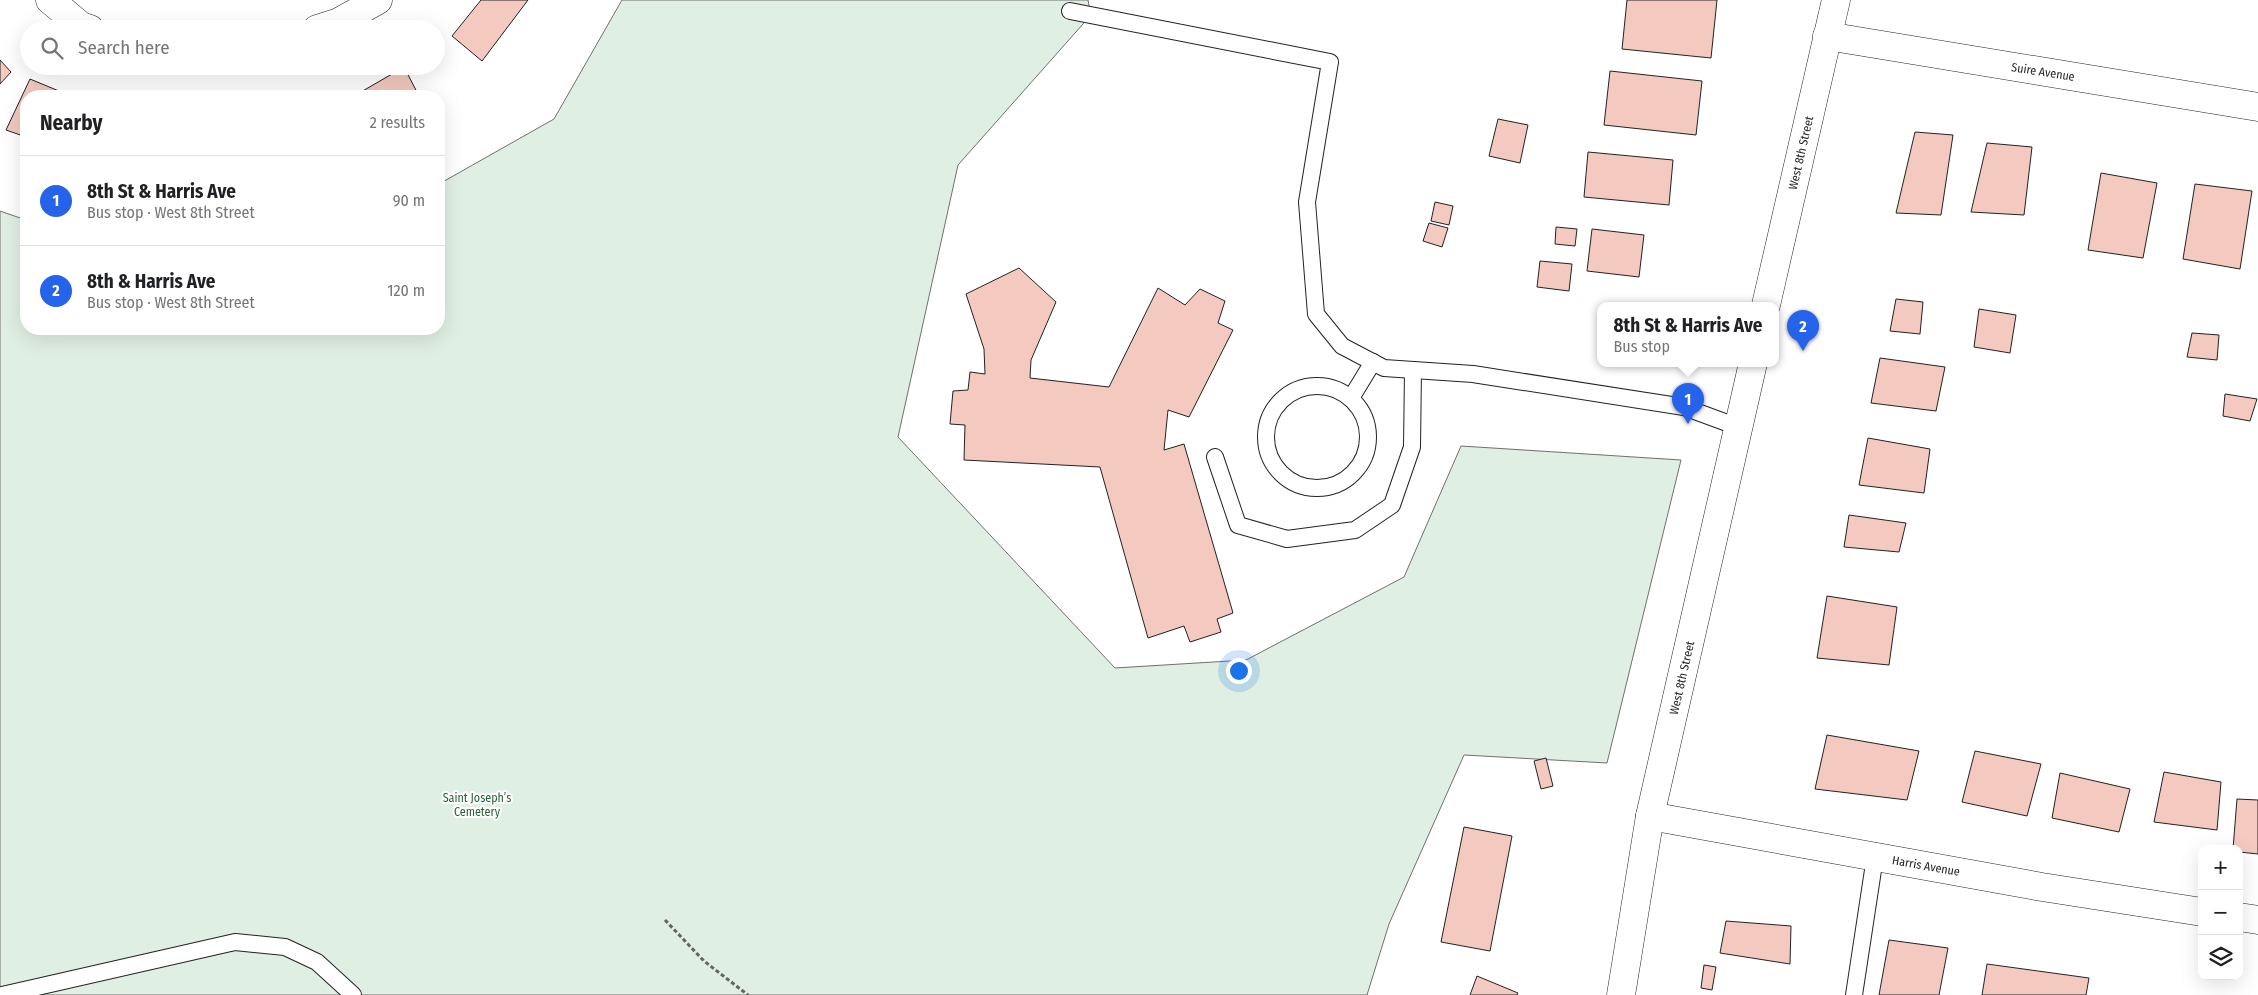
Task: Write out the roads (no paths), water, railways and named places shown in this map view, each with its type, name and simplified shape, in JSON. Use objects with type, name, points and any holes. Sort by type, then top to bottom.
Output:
[{"type":"street","points":[[50,0],[74,20]]},
{"type":"street","points":[[342,20],[378,0]]},
{"type":"street","name":"West 8th Street","points":[[1767,302],[1836,0]]},
{"type":"street","name":"Suire Avenue","points":[[1827,36],[2258,107]]},
{"type":"street","name":"West 8th Street","points":[[1621,995],[1650,816],[1752,367]]},
{"type":"street","name":"Harris Avenue","points":[[1650,816],[1875,857],[2198,911]]},
{"type":"street","points":[[2243,918],[2258,920]]},
{"type":"lane","points":[[1070,12],[1330,62],[1306,202],[1316,314],[1342,346],[1384,368],[1473,374],[1684,407],[1738,427]]},
{"type":"lane","points":[[1351,398],[1373,362]]},
{"type":"lane","points":[[1215,457],[1238,525],[1287,539],[1355,530],[1392,505],[1412,447],[1413,370]]},
{"type":"lane","points":[[1308,386],[1330,387],[1351,398],[1361,410],[1368,424],[1366,455],[1358,468],[1347,479],[1333,486],[1318,489],[1302,487],[1288,480],[1276,469],[1267,449],[1266,426],[1272,412],[1288,395],[1308,386]]},
{"type":"lane","points":[[1854,995],[1875,857]]},
{"type":"lane","points":[[2,995],[235,942],[285,946],[317,962],[353,995]]},
{"type":"place","name":"8th & Harris Ave","points":[[1803,351]]},
{"type":"place","name":"8th St & Harris Ave","points":[[1688,424]]},
{"type":"park label","name":"Saint Joseph’s Cemetery","points":[[477,805]]}]
